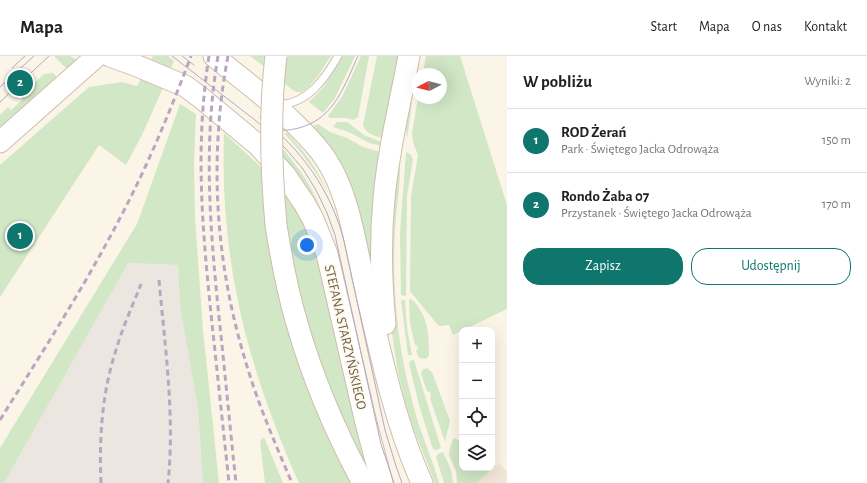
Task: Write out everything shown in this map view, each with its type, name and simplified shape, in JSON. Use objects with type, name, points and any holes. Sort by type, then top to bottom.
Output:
[{"type":"main road","points":[[0,142],[97,56]]},
{"type":"main road","name":"STEFANA STARZYŃSKIEGO","points":[[110,56],[184,86],[200,97],[259,146],[285,175],[304,203],[320,235],[328,260],[366,423],[382,483]]},
{"type":"main road","points":[[214,56],[275,105],[317,146],[336,178],[349,217],[390,388],[403,433],[422,483]]},
{"type":"main road","points":[[276,56],[272,107],[272,169],[276,225],[288,288],[304,349],[326,409],[363,483]]},
{"type":"main road","points":[[390,388],[382,280],[384,199],[390,151],[410,56]]},
{"type":"lane","points":[[275,105],[293,103],[310,93],[320,83],[338,56]]},
{"type":"shaded area","points":[[127,263],[178,265],[180,307],[198,409],[203,483],[4,483]]},
{"type":"shaded area","points":[[499,464],[507,471],[507,483],[477,483],[491,471],[495,471],[495,467]]},
{"type":"green space","points":[[54,56],[70,56],[77,60],[67,69]]},
{"type":"green space","points":[[153,56],[168,56],[174,61],[171,68],[151,59]]},
{"type":"green space","points":[[250,56],[266,56],[265,67]]},
{"type":"green space","points":[[287,56],[331,56],[311,84],[301,92],[297,92],[292,90],[284,83]]},
{"type":"green space","points":[[343,56],[355,56],[335,98],[323,113],[309,102],[323,88]]},
{"type":"green space","points":[[361,56],[369,56],[358,117],[353,120],[347,118],[330,118],[328,116],[343,95]]},
{"type":"green space","points":[[377,56],[398,56],[387,139],[370,133],[363,125]]},
{"type":"green space","points":[[426,56],[460,56],[507,205],[507,309],[470,327],[459,327],[459,332],[453,335],[449,325],[440,326],[437,324],[410,291],[411,197],[418,155],[413,142],[412,133],[417,104],[447,104],[447,68],[424,68]]},
{"type":"green space","points":[[53,73],[57,77],[0,127],[0,115],[8,107],[11,110],[23,99],[20,96],[44,74]]},
{"type":"green space","points":[[141,79],[163,88],[142,135],[126,165],[99,145],[0,297],[0,165],[89,87],[122,82],[137,86]]},
{"type":"green space","points":[[411,101],[407,139],[406,128],[403,120]]},
{"type":"green space","points":[[180,104],[196,114],[194,162],[195,218],[203,330],[219,483],[203,483],[198,409],[180,307],[178,265],[128,263],[4,483],[0,483],[0,448],[137,224]]},
{"type":"green space","points":[[337,122],[347,122],[364,135],[379,141],[382,146],[369,143],[349,132],[333,127]]},
{"type":"green space","points":[[318,124],[330,132],[347,138],[363,147],[384,153],[375,295],[324,139],[313,126]]},
{"type":"green space","points":[[224,133],[261,167],[266,225],[355,483],[299,483],[271,415],[248,344],[233,276],[226,215]]},
{"type":"green space","points":[[284,133],[287,133],[294,140],[305,154],[316,169],[329,194],[297,147]]},
{"type":"green space","points":[[281,147],[302,174],[317,201],[329,229],[338,262],[297,174],[281,156]]},
{"type":"green space","points":[[406,152],[410,154],[413,159],[407,196],[406,296],[401,295],[400,233]]},
{"type":"green space","points":[[398,156],[400,161],[400,169],[395,231],[394,273],[399,335],[406,376],[414,409],[439,483],[435,483],[414,430],[405,402],[398,373],[391,326],[387,268]]},
{"type":"green space","points":[[284,192],[301,219],[317,255],[369,472],[368,473],[335,405],[301,305],[285,224],[287,223]]},
{"type":"green space","points":[[411,299],[421,311],[428,332],[429,355],[425,359],[419,358],[416,351],[418,349],[415,345],[410,323],[409,300]]},
{"type":"green space","points":[[405,300],[407,328],[412,355],[408,355],[401,301]]},
{"type":"green space","points":[[414,360],[441,448],[436,450],[433,449],[419,405],[409,363],[410,361]]},
{"type":"green space","points":[[427,368],[432,372],[450,421],[445,442],[430,398],[430,392],[427,391],[421,374],[422,370]]},
{"type":"green space","points":[[264,437],[283,483],[265,483],[260,441]]},
{"type":"green space","points":[[455,438],[459,441],[459,471],[490,471],[477,483],[457,483],[456,471],[449,455],[453,439]]},
{"type":"green space","points":[[443,452],[451,470],[453,483],[444,483],[436,457],[438,454]]},
{"type":"tram line","points":[[12,68],[25,56]]},
{"type":"tram line","points":[[0,87],[34,56]]},
{"type":"tram line","points":[[0,102],[49,56]]},
{"type":"tram line","points":[[172,56],[255,120],[272,135],[303,169],[316,190],[335,235],[381,444],[394,483]]},
{"type":"tram line","points":[[182,56],[194,65]]},
{"type":"tram line","points":[[274,130],[299,128],[323,116],[338,98],[358,56]]},
{"type":"tram line","points":[[260,117],[275,129],[301,157],[323,188],[338,222],[344,241],[385,430],[402,483]]},
{"type":"railway","points":[[0,420],[76,296],[119,220],[158,139],[191,56]]},
{"type":"railway","points":[[209,56],[202,121],[201,185],[211,314],[229,483]]},
{"type":"railway","points":[[218,56],[213,89],[209,154],[211,219],[236,483]]},
{"type":"railway","points":[[228,56],[218,131],[217,169],[221,245],[234,319],[244,356],[266,420],[292,483]]},
{"type":"railway","points":[[159,280],[170,407],[170,458],[168,483]]},
{"type":"railway","points":[[101,483],[101,431],[108,380],[119,339],[141,284]]},
{"type":"place","name":"Rondo Żaba 07","points":[[20,83]]},
{"type":"place","name":"ROD Żerań","points":[[20,236]]}]
